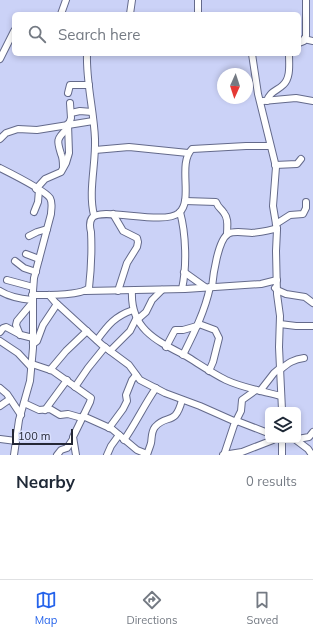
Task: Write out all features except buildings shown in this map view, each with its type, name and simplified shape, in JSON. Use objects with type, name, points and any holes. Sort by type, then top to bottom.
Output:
[{"type":"street","points":[[62,12],[66,0]]},
{"type":"street","points":[[130,12],[132,0]]},
{"type":"street","points":[[198,0],[198,12]]},
{"type":"street","points":[[306,0],[307,24],[302,41],[313,41]]},
{"type":"street","points":[[0,59],[12,35]]},
{"type":"street","points":[[85,291],[89,288],[90,280],[92,245],[90,225],[91,219],[94,215],[92,194],[95,150],[87,56]]},
{"type":"street","points":[[252,56],[259,102],[275,165],[273,196],[276,226],[277,290],[280,316],[279,347],[282,407]]},
{"type":"street","points":[[267,101],[272,92],[285,84],[290,70],[289,56]]},
{"type":"street","points":[[68,93],[70,85],[89,85]]},
{"type":"street","points":[[259,102],[296,98],[313,101]]},
{"type":"street","points":[[34,212],[38,202],[38,189],[45,180],[60,172],[66,163],[69,153],[68,126],[71,113],[70,103]]},
{"type":"street","points":[[71,113],[80,111],[92,112]]},
{"type":"street","points":[[0,139],[6,133],[18,129],[30,130],[68,126],[93,121]]},
{"type":"street","points":[[63,167],[62,156],[58,144],[60,136],[68,126]]},
{"type":"street","points":[[94,215],[113,214],[160,218],[174,216],[184,207],[186,161],[188,153],[192,149],[270,146]]},
{"type":"street","points":[[95,150],[129,147],[188,153]]},
{"type":"street","points":[[275,165],[297,164],[302,159]]},
{"type":"street","points":[[0,168],[38,189],[49,196],[51,200],[51,214],[38,260],[33,287],[32,365],[14,455]]},
{"type":"street","points":[[183,355],[198,325],[208,299],[209,287],[221,245],[227,234],[228,223],[226,215],[219,209],[216,202],[185,201]]},
{"type":"street","points":[[227,234],[271,230],[290,215],[303,214],[306,208],[306,202]]},
{"type":"street","points":[[180,212],[185,234],[182,289]]},
{"type":"street","points":[[113,214],[123,231],[137,238],[138,242],[137,247],[127,263],[118,291]]},
{"type":"street","points":[[29,236],[47,229]]},
{"type":"street","points":[[26,254],[38,260]]},
{"type":"street","points":[[15,261],[24,268],[36,272]]},
{"type":"street","points":[[184,272],[209,287]]},
{"type":"street","points":[[7,280],[33,287]]},
{"type":"street","points":[[0,291],[4,294],[32,299],[49,295],[85,291],[182,289],[268,283],[277,280]]},
{"type":"street","points":[[268,283],[277,290],[286,294],[305,297],[313,303]]},
{"type":"street","points":[[75,386],[88,368],[130,331],[137,318],[146,312],[152,300],[162,290]]},
{"type":"street","points":[[132,291],[133,310],[137,318],[152,337],[166,347],[225,379],[244,387],[281,396]]},
{"type":"street","points":[[49,295],[97,340],[128,365],[140,380],[182,400],[265,432]]},
{"type":"street","points":[[0,332],[2,328],[16,322],[32,299]]},
{"type":"street","points":[[5,327],[33,341],[37,341],[43,325],[57,304]]},
{"type":"street","points":[[97,340],[117,317],[133,310]]},
{"type":"street","points":[[16,322],[20,335]]},
{"type":"street","points":[[280,324],[313,326]]},
{"type":"street","points":[[166,347],[175,330],[183,330],[198,325],[215,330],[219,338],[213,362],[209,371]]},
{"type":"street","points":[[304,326],[313,332]]},
{"type":"street","points":[[50,370],[66,351],[87,331]]},
{"type":"street","points":[[0,341],[32,365],[50,370],[67,380],[91,398],[73,439],[67,448],[61,450],[57,455]]},
{"type":"street","points":[[223,455],[242,411],[242,400],[247,396],[263,389],[274,372],[287,363],[304,358]]},
{"type":"street","points":[[109,428],[123,410],[126,395],[132,380],[136,375]]},
{"type":"street","points":[[45,410],[67,380]]},
{"type":"street","points":[[244,387],[247,391],[247,396]]},
{"type":"street","points":[[0,388],[21,415]]},
{"type":"street","points":[[124,440],[156,388]]},
{"type":"street","points":[[0,406],[10,399]]},
{"type":"street","points":[[24,403],[40,410],[52,410],[62,415],[68,414],[83,417],[109,428],[137,450],[147,455],[151,445],[153,430],[161,421],[172,419],[177,414],[182,400]]},
{"type":"street","points":[[301,438],[312,434]]},
{"type":"street","points":[[107,455],[111,446],[119,435]]},
{"type":"street","points":[[73,439],[76,455]]},
{"type":"street","points":[[0,440],[16,441]]},
{"type":"street","points":[[223,455],[242,452],[265,443]]},
{"type":"street","points":[[282,443],[282,455]]},
{"type":"street","points":[[301,443],[312,455]]}]
